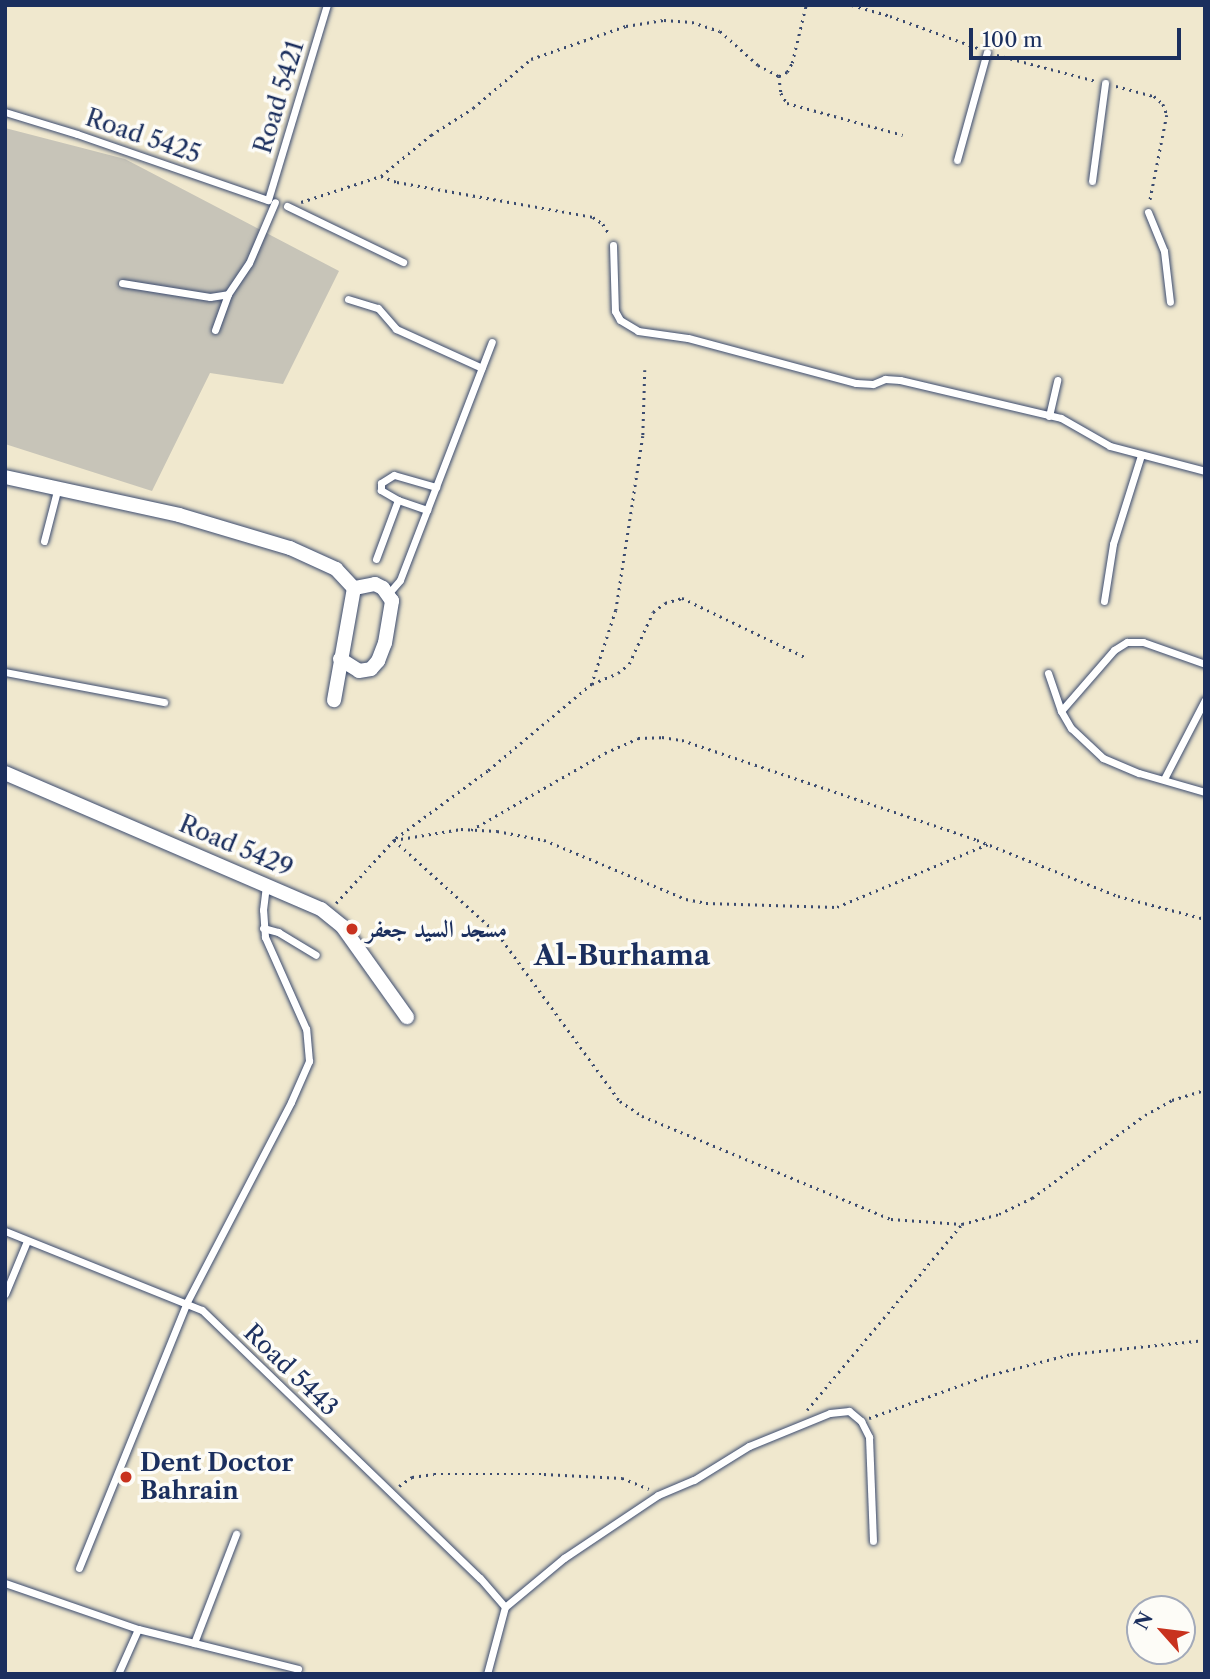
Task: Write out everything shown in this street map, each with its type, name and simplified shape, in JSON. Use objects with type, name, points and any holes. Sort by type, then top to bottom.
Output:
[{"type":"street","points":[[5,477],[179,515],[290,548],[336,569],[354,587]]},
{"type":"street","points":[[341,659],[359,671],[372,669],[379,661],[392,601],[375,584],[354,587]]},
{"type":"street","points":[[334,700],[354,587]]},
{"type":"street","name":"Road 5429","points":[[5,773],[267,883],[326,913],[342,926],[407,1017]]},
{"type":"lane","name":"Road 5421","points":[[215,330],[228,294],[249,263],[271,201],[327,5]]},
{"type":"lane","points":[[957,160],[987,52]]},
{"type":"lane","points":[[1093,181],[1105,83]]},
{"type":"lane","name":"Road 5425","points":[[5,112],[271,201]]},
{"type":"lane","points":[[287,206],[403,262]]},
{"type":"lane","points":[[1148,212],[1164,251],[1170,302]]},
{"type":"lane","points":[[613,245],[615,311],[620,320],[638,331],[688,338],[856,383],[873,384],[884,379],[900,380],[1061,418],[1111,446],[1205,471]]},
{"type":"lane","points":[[122,283],[210,298],[228,294]]},
{"type":"lane","points":[[348,299],[378,308],[396,329],[482,368]]},
{"type":"lane","points":[[387,595],[400,580],[492,342]]},
{"type":"lane","points":[[1049,416],[1057,380]]},
{"type":"lane","points":[[1104,601],[1113,544],[1141,455]]},
{"type":"lane","points":[[427,510],[398,500],[380,490],[381,483],[394,475],[436,488]]},
{"type":"lane","points":[[44,541],[58,487]]},
{"type":"lane","points":[[376,559],[398,500]]},
{"type":"lane","points":[[1061,711],[1114,650],[1127,642],[1143,642],[1205,664]]},
{"type":"lane","points":[[5,672],[164,702]]},
{"type":"lane","points":[[1048,673],[1061,711],[1071,728],[1103,758],[1139,773],[1205,792]]},
{"type":"lane","points":[[1164,779],[1205,699]]},
{"type":"lane","points":[[79,1568],[187,1301],[291,1102],[309,1061],[306,1029],[263,928],[267,883]]},
{"type":"lane","points":[[263,928],[278,932],[316,955]]},
{"type":"lane","name":"Road 5443","points":[[5,1231],[187,1301],[202,1310],[480,1578],[505,1607]]},
{"type":"lane","points":[[5,1294],[27,1241]]},
{"type":"lane","points":[[487,1674],[505,1607],[564,1558],[658,1495],[694,1480],[749,1446],[830,1413],[849,1411],[861,1421],[869,1437],[873,1541]]},
{"type":"lane","points":[[194,1643],[236,1534]]},
{"type":"lane","points":[[5,1583],[138,1629],[298,1669]]},
{"type":"lane","points":[[118,1674],[138,1629]]},
{"type":"path","points":[[779,76],[787,72],[792,63],[806,5]]},
{"type":"path","points":[[852,5],[890,16],[987,52],[1154,96],[1163,104],[1167,115],[1148,212]]},
{"type":"path","points":[[287,206],[381,176],[431,135],[473,108],[531,59],[626,26],[664,20],[692,22],[720,31],[758,65],[779,76]]},
{"type":"path","points":[[779,76],[781,93],[787,103],[903,135]]},
{"type":"path","points":[[381,176],[397,182],[593,217],[603,224],[613,245]]},
{"type":"path","points":[[592,684],[616,610],[643,436],[645,370]]},
{"type":"path","points":[[326,913],[394,840],[488,771],[592,684],[618,673],[629,664],[653,612],[665,603],[682,598],[807,658]]},
{"type":"path","points":[[471,830],[605,753],[638,738],[662,737],[682,740],[988,844],[1118,896],[1205,919]]},
{"type":"path","points":[[394,840],[428,832],[471,830],[544,840],[686,899],[706,903],[837,907],[988,844]]},
{"type":"path","points":[[394,840],[498,934],[620,1101],[642,1116],[891,1219],[962,1224],[999,1214],[1032,1198],[1145,1115],[1172,1100],[1205,1090]]},
{"type":"path","points":[[793,1429],[962,1224]]},
{"type":"path","points":[[861,1421],[986,1376],[1071,1354],[1205,1340]]},
{"type":"path","points":[[390,1492],[412,1477],[434,1474],[544,1474],[622,1478],[658,1495]]},
{"type":"shaded area","points":[[5,128],[125,159],[339,271],[283,384],[210,373],[152,491],[5,444]]},
{"type":"place","name":"مسجد السيد جعفر","points":[[352,929]]},
{"type":"place","name":"Dent Doctor Bahrain","points":[[126,1477]]},
{"type":"district","name":"Al-Burhama","points":[[622,955]]}]
